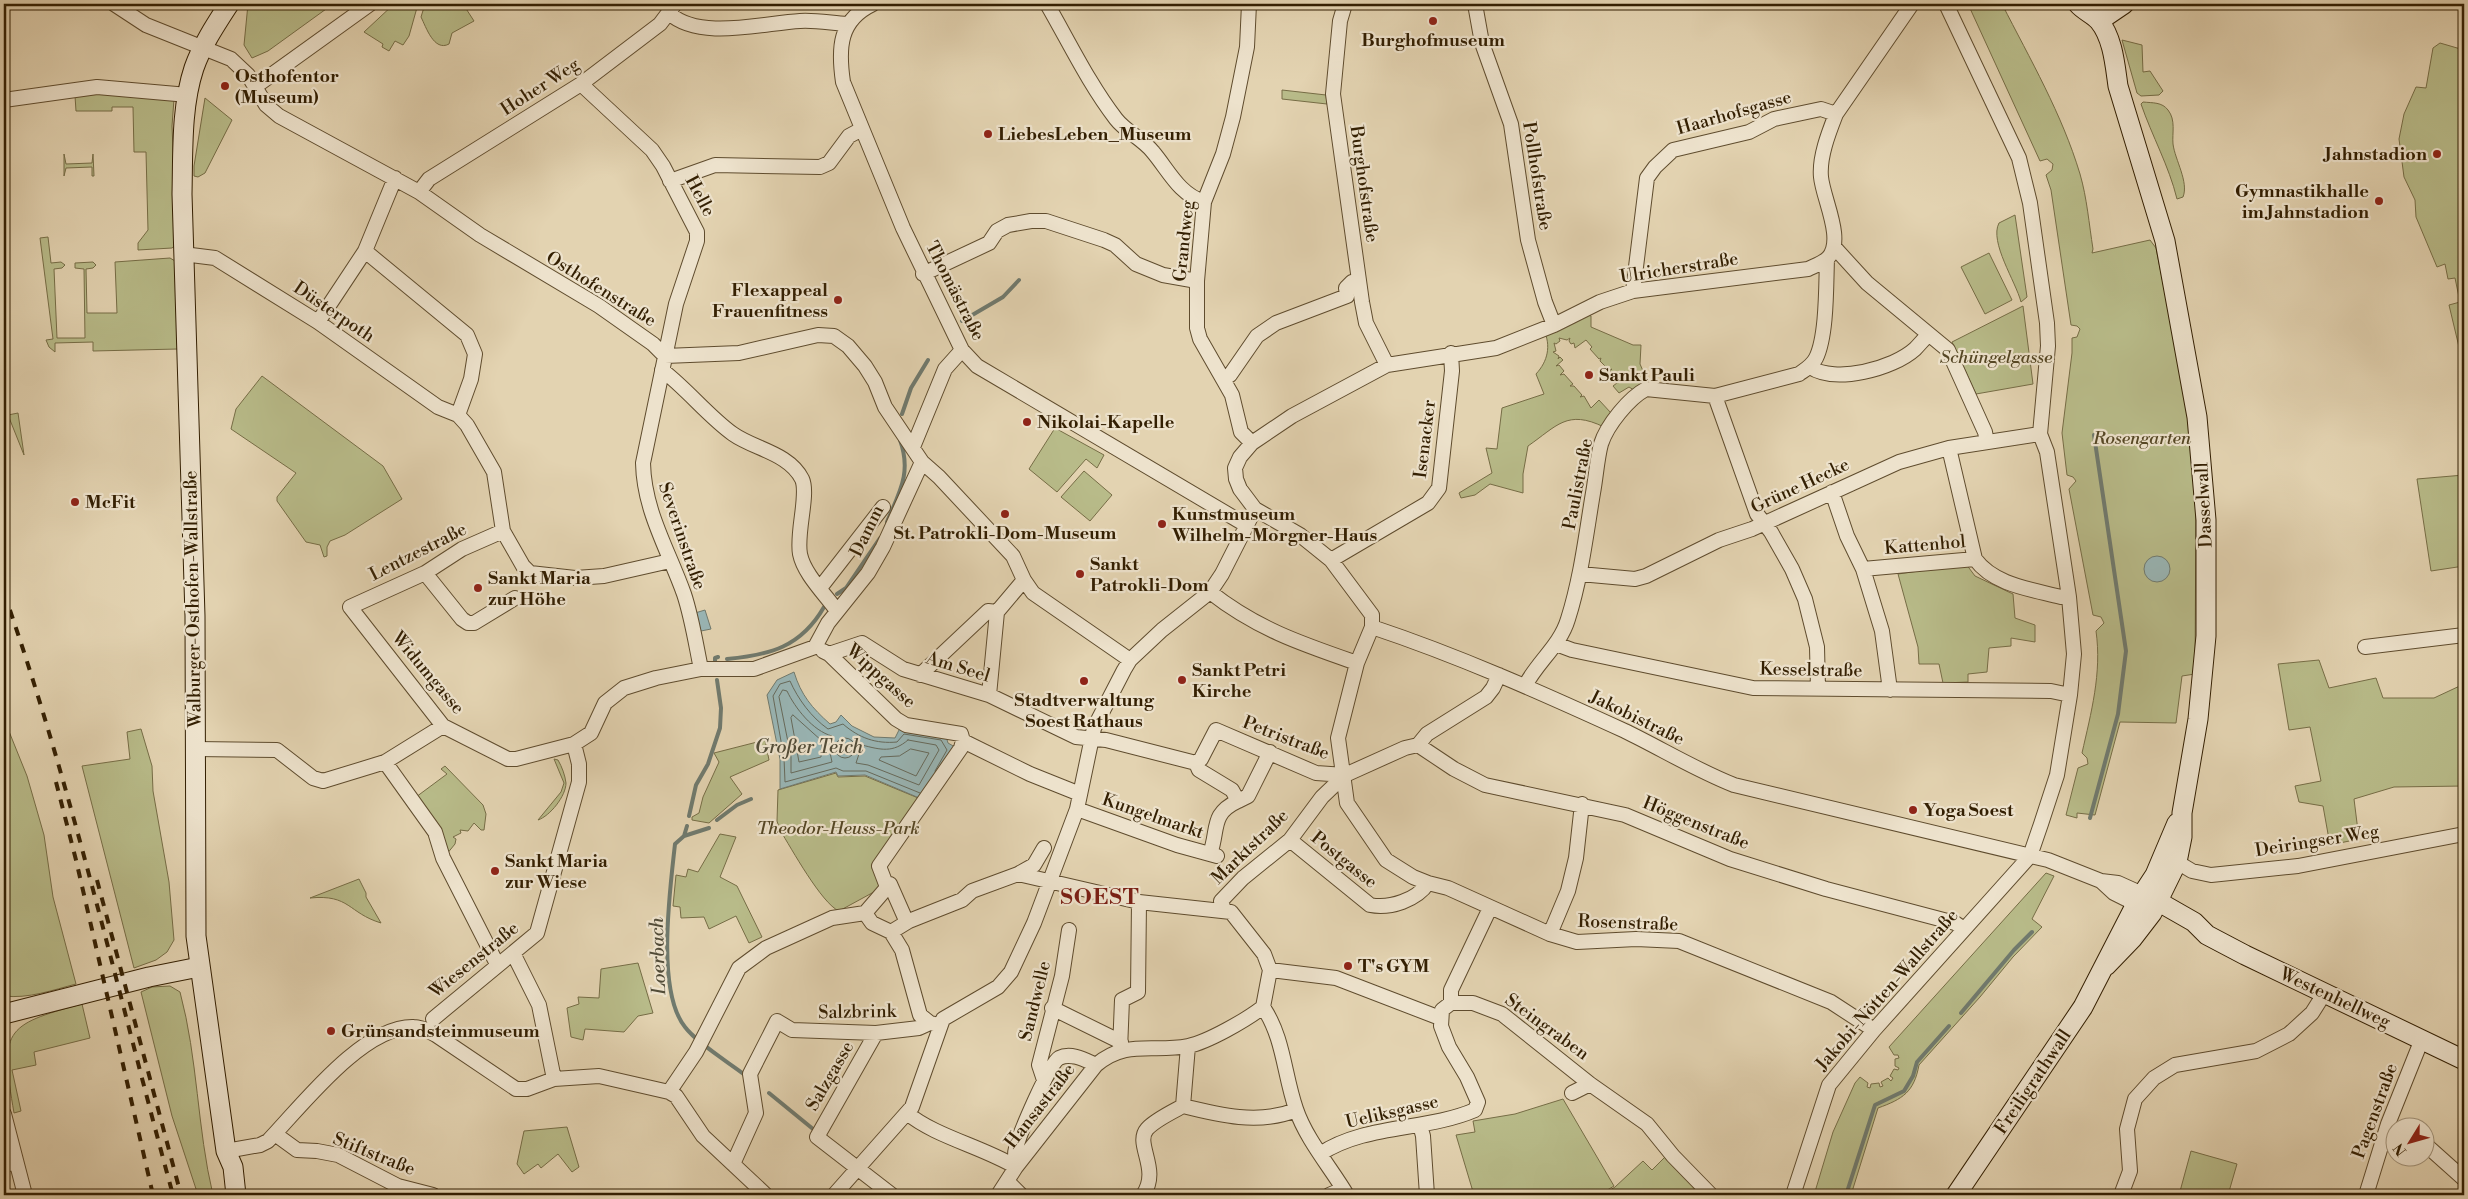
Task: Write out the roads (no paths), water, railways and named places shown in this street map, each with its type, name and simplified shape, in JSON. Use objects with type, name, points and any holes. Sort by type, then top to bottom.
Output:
[{"type":"street","name":"Osthofenstraße","points":[[114,4],[146,25],[230,59],[252,80],[266,105],[279,116],[353,158],[396,178],[419,192],[480,236],[599,306],[653,344],[663,363],[733,434],[778,456],[802,478],[805,488],[798,537],[801,556],[806,568],[837,611]]},
{"type":"street","name":"Walburger-Osthofen-Wallstraße","points":[[226,1151],[199,966],[195,922],[195,616],[182,185],[188,95],[194,68],[202,48],[229,4]]},
{"type":"street","points":[[252,80],[370,4]]},
{"type":"street","points":[[672,8],[678,21],[718,30],[802,21],[846,24],[864,8],[873,4]]},
{"type":"street","points":[[1047,4],[1103,101],[1118,121],[1152,150],[1180,188],[1193,199],[1204,202]]},
{"type":"street","name":"Grandweg","points":[[1249,4],[1247,47],[1233,117],[1223,154],[1204,202],[1197,281],[1199,334],[1205,350],[1232,395],[1242,432],[1252,443]]},
{"type":"street","name":"Burghofstraße","points":[[1345,4],[1340,21],[1333,94],[1358,281],[1366,323],[1387,365]]},
{"type":"street","name":"Pollhofstraße","points":[[1475,4],[1482,43],[1511,124],[1528,240],[1545,302],[1554,325]]},
{"type":"street","points":[[1912,4],[1836,114],[1822,159],[1821,177],[1834,233],[1822,337],[1816,357],[1810,367],[1819,373],[1850,374],[1876,369],[1913,350],[1928,335]]},
{"type":"street","points":[[1946,4],[2019,158],[2030,203],[2044,302],[2048,346],[2040,434],[2048,459],[2069,597],[2074,654],[2070,695],[2057,775],[2030,856]]},
{"type":"street","points":[[2088,9],[2124,4]]},
{"type":"street","name":"Hoher Weg","points":[[419,192],[429,179],[581,84],[660,24],[672,8]]},
{"type":"street","name":"Dasselwall","points":[[2088,9],[2118,86],[2165,241],[2197,417],[2202,458],[2206,549],[2206,636],[2198,719],[2182,813],[2182,837],[2177,862],[2147,903]]},
{"type":"street","name":"Thomästraße","points":[[846,24],[840,59],[843,82],[923,274],[962,350],[977,366],[1246,525]]},
{"type":"street","name":"Helle","points":[[581,84],[652,150],[697,232],[697,241],[676,304],[663,363]]},
{"type":"street","points":[[4,100],[97,87],[188,95]]},
{"type":"street","name":"Haarhofsgasse","points":[[1633,291],[1647,178],[1655,167],[1673,150],[1749,132],[1783,117],[1821,109],[1836,114]]},
{"type":"street","points":[[670,181],[715,165],[820,167],[829,163],[848,136],[862,129]]},
{"type":"street","points":[[318,322],[366,251],[396,178]]},
{"type":"street","points":[[923,274],[989,243],[997,231],[1008,225],[1031,221],[1046,221],[1115,245],[1136,264],[1163,275],[1197,281]]},
{"type":"street","points":[[366,251],[467,335],[475,354],[471,379],[458,415],[467,425],[494,472],[503,531],[523,566],[530,573],[575,578],[604,576],[670,561]]},
{"type":"street","name":"Düsterpoth","points":[[183,254],[215,258],[318,322],[438,407],[458,415]]},
{"type":"street","points":[[1831,254],[1948,350],[1986,432],[1987,442]]},
{"type":"street","name":"Ulricherstraße","points":[[1252,443],[1292,416],[1387,365],[1451,353],[1496,348],[1554,325],[1600,302],[1633,291],[1808,269],[1831,254]]},
{"type":"street","points":[[1358,281],[1346,288],[1347,296],[1348,301],[1352,304],[1362,302]]},
{"type":"street","points":[[1224,379],[1230,375],[1257,336],[1276,323],[1347,296]]},
{"type":"street","points":[[663,363],[739,353],[818,335],[834,336],[848,346],[865,366],[875,382],[885,407],[922,462],[939,477],[1014,556],[1024,580],[1034,593],[1130,660]]},
{"type":"street","points":[[913,447],[945,369],[962,350]]},
{"type":"street","name":"Isenacker","points":[[1331,560],[1428,503],[1439,488],[1452,371],[1451,353]]},
{"type":"street","name":"Severinstraße","points":[[663,363],[642,463],[643,487],[684,595],[701,669]]},
{"type":"street","name":"Paulistraße","points":[[1526,686],[1530,676],[1556,644],[1568,622],[1580,574],[1602,444],[1624,407],[1637,394],[1646,390],[1715,396],[1798,374],[1810,367]]},
{"type":"street","points":[[1715,396],[1757,514],[1771,532],[1792,569],[1805,599],[1817,646],[1818,688]]},
{"type":"street","name":"Grüne Hecke","points":[[1580,574],[1635,579],[1646,576],[1719,540],[1764,523],[1899,462],[1950,448],[2040,434]]},
{"type":"street","points":[[1252,443],[1240,457],[1236,468],[1240,489],[1255,509],[1300,535],[1331,560],[1372,615],[1372,627]]},
{"type":"street","points":[[1950,448],[1975,559]]},
{"type":"street","name":"Damm","points":[[837,611],[868,573],[883,547],[922,462]]},
{"type":"street","points":[[1832,492],[1847,536],[1863,569],[1882,631],[1890,690]]},
{"type":"street","points":[[820,588],[883,507]]},
{"type":"street","points":[[834,1195],[912,1107],[935,1024],[998,987],[1011,972],[1034,923],[1050,881],[1058,853],[1077,809],[1094,728],[1130,660],[1182,612],[1210,592],[1240,540],[1255,509]]},
{"type":"street","name":"Lentzestraße","points":[[350,607],[425,573],[462,550],[503,531]]},
{"type":"street","name":"Kattenhol","points":[[1863,569],[1975,559],[1983,569],[2001,580],[2060,597],[2069,597]]},
{"type":"street","points":[[425,573],[457,613],[468,623],[474,623],[514,598]]},
{"type":"street","points":[[989,695],[997,612],[1024,580]]},
{"type":"street","points":[[1210,592],[1258,624],[1302,646],[1357,663]]},
{"type":"street","name":"Widumgasse","points":[[350,607],[443,726],[508,759],[516,760],[574,744]]},
{"type":"street","points":[[574,744],[591,733],[604,703],[624,688],[656,678],[701,669],[754,669],[815,647],[837,611]]},
{"type":"street","points":[[920,675],[988,611],[997,612]]},
{"type":"street","name":"Rosenstraße","points":[[1372,627],[1357,663],[1338,738],[1345,775],[1347,803],[1378,850],[1398,869],[1428,883],[1448,888],[1550,934],[1577,942],[1636,939],[1679,941],[1831,1002],[1874,1030]]},
{"type":"street","name":"Jakobistraße","points":[[1372,627],[1526,686],[1626,732],[1698,770],[1734,785],[2060,864],[2101,881],[2114,893],[2147,903]]},
{"type":"street","points":[[2365,647],[2464,635]]},
{"type":"street","name":"Am Seel","points":[[829,654],[862,643],[903,669],[989,695],[1076,737],[1092,738],[1196,763]]},
{"type":"street","name":"Kesselstraße","points":[[1556,644],[1591,654],[1753,688],[2051,691],[2070,695]]},
{"type":"street","points":[[815,647],[829,654]]},
{"type":"street","name":"Wippgasse","points":[[829,654],[896,719],[906,725],[961,734],[963,741]]},
{"type":"street","name":"Marktstraße","points":[[1224,910],[1221,900],[1242,878],[1290,840],[1322,797],[1345,775],[1405,748],[1418,746],[1427,734],[1486,696],[1494,688],[1499,675]]},
{"type":"street","points":[[195,749],[277,750],[308,774],[323,781],[385,762],[443,726]]},
{"type":"street","name":"Petristraße","points":[[1196,763],[1216,730],[1316,773],[1345,775]]},
{"type":"street","points":[[887,887],[879,866],[956,756],[963,741],[1030,774],[1080,794]]},
{"type":"street","name":"Wiesenstraße","points":[[433,1018],[537,933],[579,782],[579,764],[574,744]]},
{"type":"street","name":"Höggenstraße","points":[[1418,746],[1485,785],[1582,804],[1625,815],[1738,862],[1964,928]]},
{"type":"street","points":[[1196,763],[1199,770],[1232,790],[1238,801],[1248,796],[1270,752]]},
{"type":"street","points":[[385,762],[435,832],[443,858],[497,964]]},
{"type":"street","name":"Kungelmarkt","points":[[1077,809],[1177,845],[1214,855],[1219,815],[1226,807],[1238,801]]},
{"type":"street","points":[[1550,934],[1568,891],[1576,858],[1582,804]]},
{"type":"street","name":"Dasselwall","points":[[2147,903],[2155,875],[2182,813]]},
{"type":"street","name":"Deiringser Weg","points":[[2177,862],[2192,871],[2210,875],[2298,866],[2464,834]]},
{"type":"street","name":"Postgasse","points":[[1290,840],[1370,905],[1382,907],[1400,902],[1422,892],[1428,883]]},
{"type":"street","points":[[891,932],[909,921],[962,900],[972,891],[1018,874],[1034,865],[1044,848]]},
{"type":"street","name":"Jakobi-Nötten-Wallstraße","points":[[1793,1195],[1829,1085],[1874,1030],[2030,856]]},
{"type":"street","points":[[1018,874],[1139,902],[1231,912],[1264,954],[1270,970],[1263,1007],[1243,1022],[1188,1046],[1124,1047],[1052,1008]]},
{"type":"street","points":[[669,1092],[696,1052],[739,968],[766,948],[832,918],[865,913],[890,884],[905,918],[909,921]]},
{"type":"street","points":[[1124,1047],[1122,1000],[1138,992],[1139,902]]},
{"type":"street","name":"Westenhellweg","points":[[2147,903],[2194,922],[2207,935],[2324,994],[2464,1060]]},
{"type":"street","name":"Freiligrathwall","points":[[1956,1195],[2059,1045],[2106,966],[2147,903]]},
{"type":"street","points":[[1270,970],[1336,978],[1440,1018],[1442,1010],[1451,1004],[1451,990],[1490,908]]},
{"type":"street","points":[[865,913],[872,923],[891,932],[902,950],[920,1015],[935,1024]]},
{"type":"street","name":"Sandwelle","points":[[1044,1080],[1039,1065],[1052,1008],[1062,976],[1069,930]]},
{"type":"street","points":[[513,953],[539,1005],[554,1079]]},
{"type":"street","points":[[4,1014],[199,966]]},
{"type":"street","points":[[2121,1195],[2130,1170],[2128,1129],[2135,1099],[2154,1078],[2175,1065],[2256,1051],[2288,1034],[2312,1013],[2324,994]]},
{"type":"street","name":"Steingraben","points":[[1451,1004],[1473,1003],[1502,1014],[1590,1084],[1647,1124],[1711,1195]]},
{"type":"street","points":[[1263,1007],[1272,1021],[1280,1044],[1296,1110],[1320,1154],[1345,1192],[1329,1195]]},
{"type":"street","name":"Ueliksgasse","points":[[1320,1154],[1358,1137],[1420,1125],[1474,1110],[1478,1102],[1467,1077],[1449,1047],[1440,1018]]},
{"type":"street","name":"Salzbrink","points":[[733,1164],[756,1113],[750,1074],[777,1021],[792,1030],[876,1033],[919,1028],[935,1024]]},
{"type":"street","points":[[226,1151],[260,1145],[275,1134],[314,1089],[346,1060],[370,1043],[390,1033],[412,1027],[423,1028],[436,1035],[516,1089],[527,1089],[554,1079],[599,1076],[669,1092],[676,1096],[703,1136],[762,1192]]},
{"type":"street","name":"Salzgasse","points":[[858,1168],[817,1137],[876,1033]]},
{"type":"street","name":"Pagenstraße","points":[[2395,1116],[2422,1039]]},
{"type":"street","points":[[1183,1106],[1188,1046]]},
{"type":"street","name":"Hansastraße","points":[[998,1195],[1016,1167],[1096,1065],[1109,1054],[1124,1047]]},
{"type":"street","points":[[1016,1167],[1016,1146],[1044,1080],[1054,1062],[1066,1056],[1084,1059],[1096,1065]]},
{"type":"street","points":[[1572,1093],[1590,1084]]},
{"type":"street","points":[[1143,1195],[1151,1180],[1144,1146],[1146,1130],[1183,1106],[1247,1119],[1288,1114],[1296,1110]]},
{"type":"street","points":[[4,1114],[10,1164],[25,1195]]},
{"type":"street","points":[[907,1114],[918,1122],[994,1154],[1016,1167]]},
{"type":"street","points":[[1420,1125],[1423,1136],[1427,1195]]},
{"type":"street","name":"Stiftstraße","points":[[275,1134],[297,1150],[338,1155],[398,1186],[433,1195]]},
{"type":"street","name":"Pagenstraße","points":[[2366,1195],[2386,1141]]},
{"type":"street","points":[[226,1151],[223,1168],[228,1195]]},
{"type":"street","points":[[226,1151],[233,1167],[236,1195]]},
{"type":"street","points":[[2436,1154],[2464,1179]]},
{"type":"street","points":[[858,1168],[892,1195]]},
{"type":"street","points":[[1008,1182],[1021,1195]]},
{"type":"water","points":[[2157,556],[2166,560],[2170,569],[2166,578],[2157,582],[2148,578],[2144,569],[2148,560]]},
{"type":"water","points":[[705,610],[711,629],[701,631],[695,613]]},
{"type":"water","name":"Großer Teich","points":[[794,672],[800,688],[808,701],[830,724],[836,722],[841,715],[852,726],[874,737],[895,738],[900,728],[946,736],[948,743],[955,747],[924,800],[865,775],[838,776],[836,772],[780,789],[780,759],[767,695],[777,680]]},
{"type":"waterway","points":[[962,321],[1003,297],[1019,280]]},
{"type":"waterway","points":[[902,414],[911,388],[928,360]]},
{"type":"waterway","points":[[2090,818],[2118,714],[2126,651],[2094,435]]},
{"type":"waterway","points":[[887,522],[900,492],[904,473],[905,463],[900,440]]},
{"type":"waterway","points":[[837,594],[846,588],[880,538]]},
{"type":"waterway","points":[[727,659],[757,655],[795,640],[815,621],[824,607]]},
{"type":"waterway","points":[[715,661],[715,658],[718,657]]},
{"type":"waterway","points":[[689,816],[696,785],[708,764],[720,728],[721,708],[717,680]]},
{"type":"waterway","name":"Loerbach","points":[[717,820],[737,805],[751,799]]},
{"type":"waterway","points":[[684,836],[687,826]]},
{"type":"waterway","name":"Loerbach","points":[[709,828],[684,836],[675,844],[667,939],[670,990],[676,1011],[690,1033],[745,1075]]},
{"type":"waterway","points":[[1961,1013],[2014,950],[2032,932]]},
{"type":"waterway","points":[[1846,1195],[1875,1105],[1904,1091],[1913,1076],[1917,1062],[1949,1026]]},
{"type":"waterway","name":"Loerbach","points":[[769,1093],[813,1129]]},
{"type":"railway","points":[[4,593],[52,742],[94,892],[173,1195]]},
{"type":"railway","points":[[56,782],[76,860],[153,1195]]},
{"type":"railway","points":[[97,880],[181,1195]]},
{"type":"place","name":"Burghofmuseum","points":[[1433,21]]},
{"type":"place","name":"Osthofentor (Museum)","points":[[225,86]]},
{"type":"place","name":"LiebesLeben_Museum","points":[[988,134]]},
{"type":"place","name":"Jahnstadion","points":[[2437,154]]},
{"type":"place","name":"Gymnastikhalle im Jahnstadion","points":[[2379,201]]},
{"type":"place","name":"Flexappeal Frauenfitness","points":[[838,300]]},
{"type":"place","name":"Sankt Pauli","points":[[1589,375]]},
{"type":"place","name":"Nikolai-Kapelle","points":[[1027,422]]},
{"type":"place","name":"McFit","points":[[75,502]]},
{"type":"place","name":"St. Patrokli-Dom-Museum","points":[[1005,514]]},
{"type":"place","name":"Kunstmuseum Wilhelm-Morgner-Haus","points":[[1162,524]]},
{"type":"place","name":"Sankt Patrokli-Dom","points":[[1080,574]]},
{"type":"place","name":"Sankt Maria zur Höhe","points":[[478,588]]},
{"type":"place","name":"Sankt Petri Kirche","points":[[1182,680]]},
{"type":"place","name":"Stadtverwaltung Soest Rathaus","points":[[1084,681]]},
{"type":"place","name":"Yoga Soest","points":[[1913,810]]},
{"type":"place","name":"Sankt Maria zur Wiese","points":[[495,871]]},
{"type":"place","name":"T's GYM","points":[[1348,966]]},
{"type":"place","name":"Grünsandsteinmuseum","points":[[331,1031]]},
{"type":"district","name":"SOEST","points":[[1100,897]]},
{"type":"park label","name":"Schüngelgasse","points":[[1996,357]]},
{"type":"park label","name":"Rosengarten","points":[[2142,438]]},
{"type":"park label","name":"Theodor-Heuss-Park","points":[[838,828]]}]
